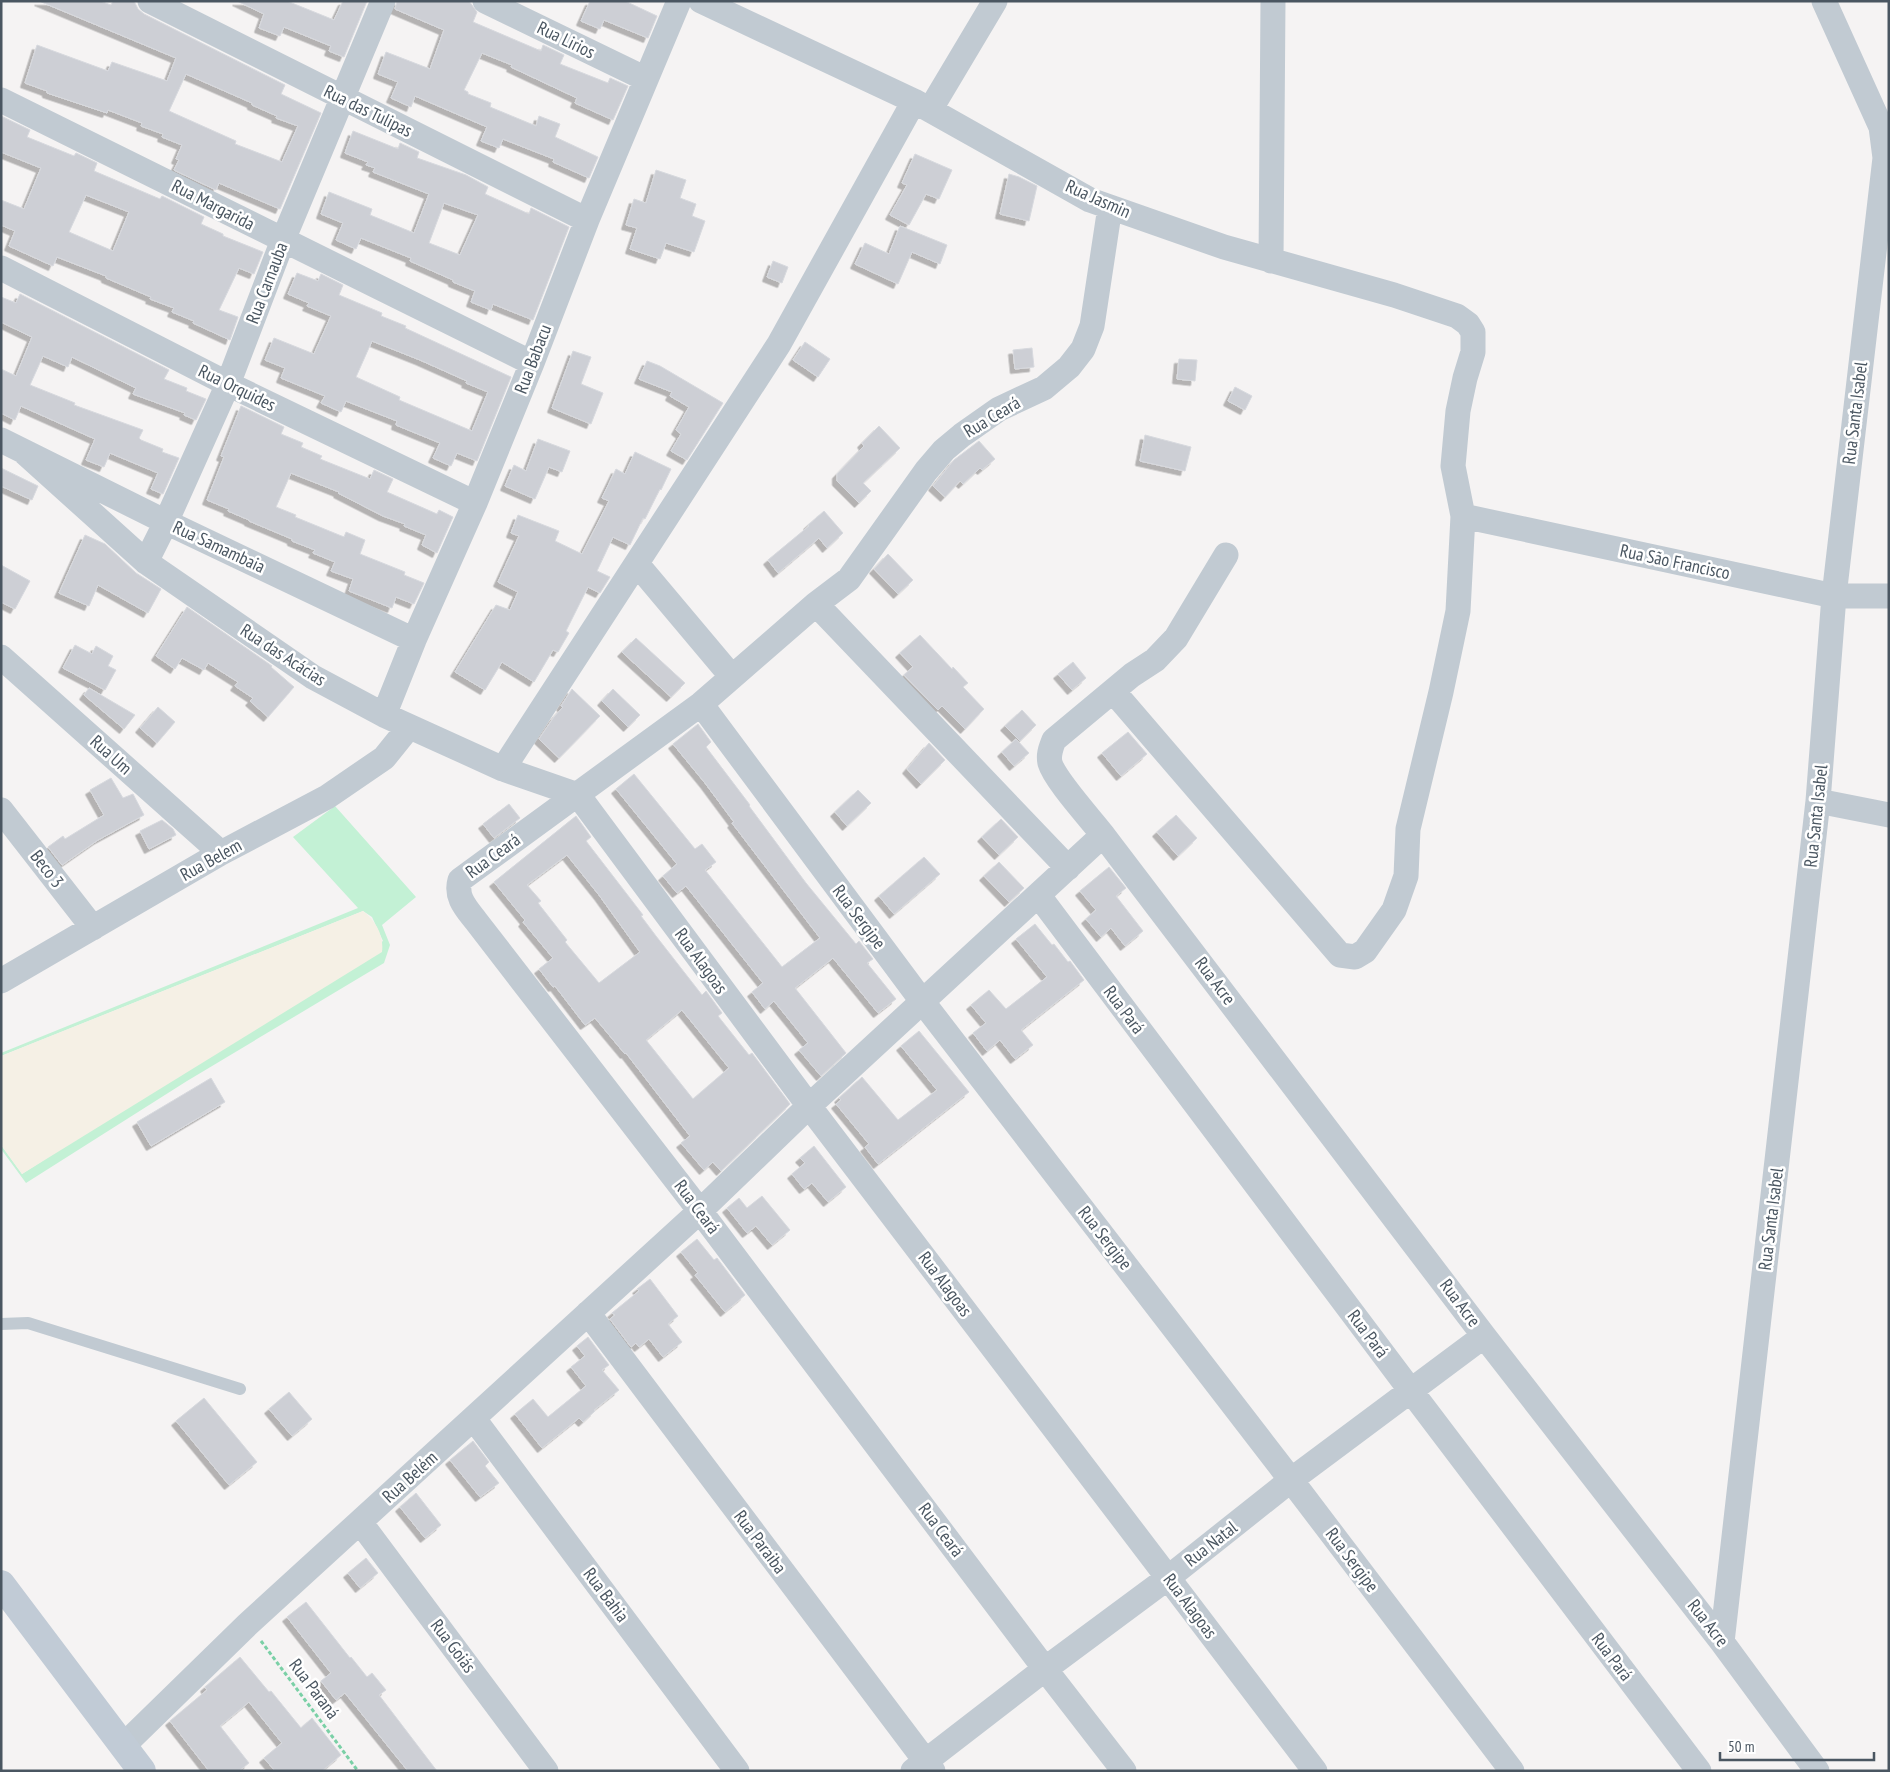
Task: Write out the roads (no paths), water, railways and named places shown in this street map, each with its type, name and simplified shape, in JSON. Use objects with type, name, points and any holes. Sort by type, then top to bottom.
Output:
[{"type":"main road","points":[[1,1584],[142,1771]]},
{"type":"street","name":"Rua das Tulipas","points":[[150,1],[343,100],[587,220]]},
{"type":"street","name":"Rua Carnauba","points":[[146,562],[228,384],[283,240],[383,1]]},
{"type":"street","name":"Rua Lirios","points":[[485,1],[646,79]]},
{"type":"street","name":"Rua Babacu","points":[[384,715],[414,640],[475,504],[587,220],[679,1]]},
{"type":"street","name":"Rua Jasmin","points":[[701,1],[922,106],[1090,200],[1271,262],[1394,295],[1457,316],[1468,324],[1473,332],[1474,352],[1465,378],[1458,411],[1453,466],[1463,516]]},
{"type":"street","points":[[503,769],[779,344],[922,106],[995,1]]},
{"type":"street","points":[[1271,262],[1273,1]]},
{"type":"street","name":"Rua Santa Isabel","points":[[1722,1642],[1818,801],[1834,596],[1886,143],[1882,127],[1824,1]]},
{"type":"street","name":"Rua Margarida","points":[[1,100],[532,363]]},
{"type":"street","name":"Rua Ceará","points":[[1110,207],[1092,326],[1083,349],[1069,367],[1044,388],[999,409],[962,434],[944,450],[926,471],[849,579],[816,604],[701,704],[460,880],[457,890],[462,902],[476,921],[700,1210],[1045,1669],[1124,1771]]},
{"type":"street","name":"Rua Orquides","points":[[1,268],[228,384],[475,504]]},
{"type":"street","points":[[1,440],[25,453]]},
{"type":"street","name":"Rua Samambaia","points":[[25,453],[414,640]]},
{"type":"street","name":"Rua das Acácias","points":[[25,453],[146,562],[313,677],[384,715],[503,769],[578,795]]},
{"type":"street","points":[[1113,691],[1340,955],[1355,957],[1364,951],[1394,910],[1406,876],[1408,829],[1441,692],[1458,611],[1463,516]]},
{"type":"street","name":"Rua São Francisco","points":[[1463,516],[1834,596],[1889,596]]},
{"type":"street","name":"Rua Acre","points":[[1226,555],[1176,638],[1155,660],[1132,675],[1054,740],[1049,752],[1050,762],[1056,775],[1103,834],[1484,1336],[1722,1642],[1817,1771]]},
{"type":"street","points":[[637,564],[732,677]]},
{"type":"street","points":[[816,604],[1068,868]]},
{"type":"street","name":"Rua Um","points":[[1,657],[221,853]]},
{"type":"street","name":"Rua Sergipe","points":[[701,704],[922,1001],[1291,1480],[1512,1771]]},
{"type":"street","name":"Rua Belem","points":[[1,981],[221,853],[327,797],[384,758],[409,727]]},
{"type":"street","name":"Rua Alagoas","points":[[578,795],[809,1106],[1315,1771]]},
{"type":"street","points":[[1818,801],[1889,815]]},
{"type":"street","name":"Beco 3","points":[[1,810],[93,928]]},
{"type":"street","name":"Rua Belém","points":[[123,1746],[248,1624],[474,1419],[922,1001],[1039,896],[1103,834]]},
{"type":"street","name":"Rua Pará","points":[[1039,896],[1410,1391],[1699,1771]]},
{"type":"street","name":"Rua Paraiba","points":[[588,1313],[924,1768]]},
{"type":"street","name":"Rua Natal","points":[[924,1768],[1045,1669],[1169,1577],[1291,1480],[1484,1336]]},
{"type":"street","name":"Rua Bahia","points":[[474,1419],[737,1771]]},
{"type":"street","name":"Rua Goiás","points":[[360,1522],[546,1771]]},
{"type":"lane","points":[[1,1324],[28,1323],[240,1389]]}]
